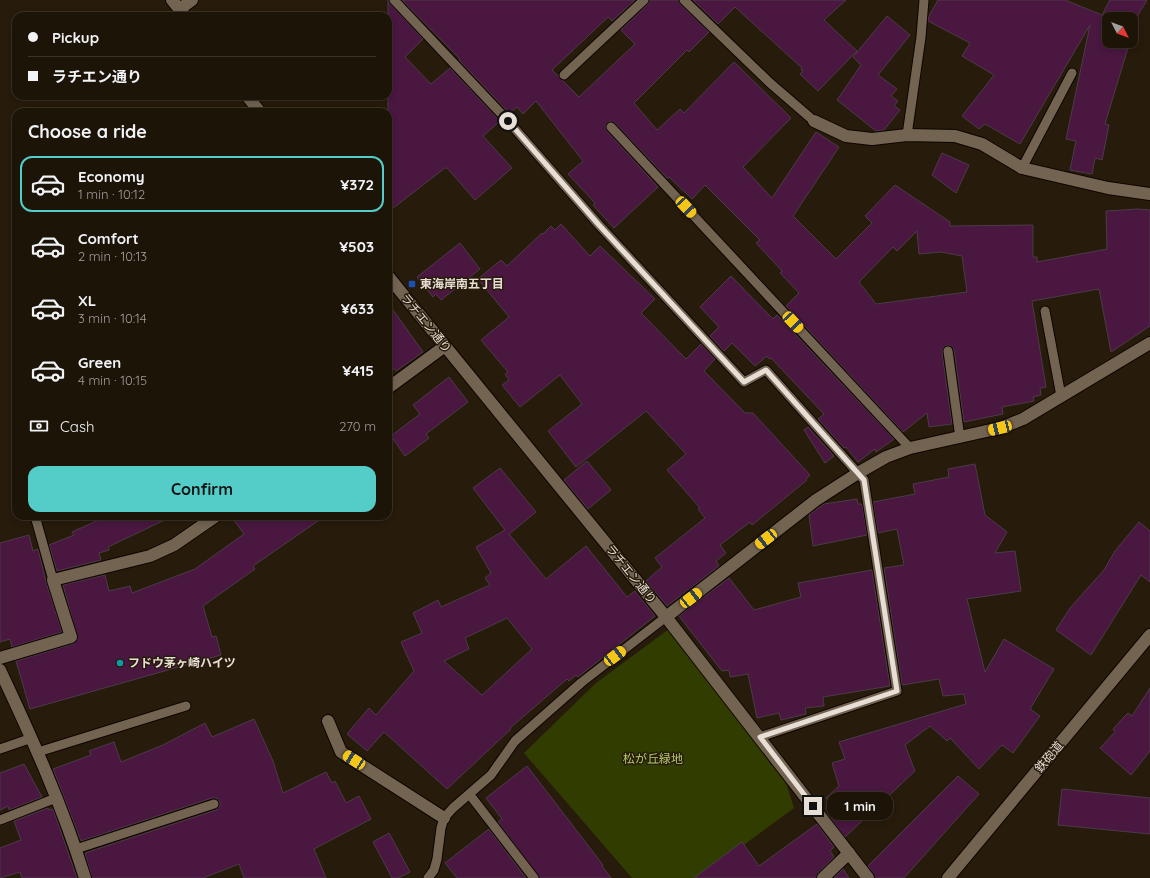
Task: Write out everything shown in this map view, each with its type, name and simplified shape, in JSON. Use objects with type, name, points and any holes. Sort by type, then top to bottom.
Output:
[{"type":"street","points":[[179,8],[192,0]]},
{"type":"street","points":[[814,121],[846,136],[872,139],[906,134],[956,136],[982,144],[1022,168],[1108,188],[1150,194]]},
{"type":"street","name":"ラチエン通り","points":[[392,281],[666,617],[868,878]]},
{"type":"street","points":[[666,617],[816,500],[858,472],[886,457],[910,448],[1000,428],[1023,419],[1150,344]]},
{"type":"street","points":[[392,385],[445,346]]},
{"type":"street","points":[[0,658],[71,637],[53,580],[150,556],[174,545],[210,520]]},
{"type":"street","name":"鉄砲道","points":[[948,878],[1150,635]]},
{"type":"street","points":[[0,670],[38,752],[76,849],[85,878]]},
{"type":"street","points":[[328,721],[341,752],[444,818]]},
{"type":"street","points":[[823,878],[849,853]]},
{"type":"lane","points":[[394,0],[508,121],[599,225],[744,382],[766,370],[864,480],[897,691],[760,737]]},
{"type":"lane","points":[[564,75],[644,0]]},
{"type":"lane","points":[[684,0],[770,83],[814,121]]},
{"type":"lane","points":[[906,134],[921,37],[924,0]]},
{"type":"lane","points":[[1022,168],[1072,73]]},
{"type":"lane","points":[[611,127],[910,448]]},
{"type":"lane","points":[[1045,311],[1061,396]]},
{"type":"lane","points":[[948,351],[960,438]]},
{"type":"lane","points":[[36,520],[53,580]]},
{"type":"lane","points":[[428,878],[434,870],[437,859],[440,828],[444,818],[453,808],[470,795],[491,775],[515,741],[582,682],[666,617]]},
{"type":"lane","points":[[38,752],[186,706]]},
{"type":"lane","points":[[0,749],[32,738]]},
{"type":"lane","points":[[470,795],[534,878]]},
{"type":"lane","points":[[0,820],[56,798]]},
{"type":"lane","points":[[76,849],[214,804]]},
{"type":"green space","name":"松が丘緑地","points":[[669,629],[781,767],[794,808],[699,878],[632,878],[524,753],[596,683]]},
{"type":"building","points":[[388,0],[423,39],[405,57],[431,84],[450,68],[500,121],[483,136],[512,168],[475,200],[447,168],[445,168],[392,209],[392,108],[388,108],[388,100],[392,100],[392,12],[388,12]]},
{"type":"building","points":[[402,0],[635,0],[612,21],[608,17],[552,70],[579,97],[635,44],[621,30],[648,4],[650,0],[678,0],[680,4],[709,32],[689,52],[687,50],[634,103],[657,130],[680,109],[684,113],[734,62],[791,118],[743,167],[772,198],[816,132],[839,147],[793,216],[836,259],[872,223],[865,216],[895,185],[950,222],[950,226],[1033,225],[1033,257],[1037,257],[1037,262],[1107,249],[1106,211],[1138,209],[1150,210],[1150,326],[1111,352],[1099,289],[1032,301],[1046,387],[1040,388],[1041,395],[1033,397],[1034,401],[1002,407],[1003,414],[964,422],[954,350],[951,346],[947,345],[943,348],[942,352],[952,424],[929,427],[927,413],[903,432],[786,306],[799,293],[780,273],[782,271],[756,243],[760,240],[705,185],[692,199],[669,177],[667,178],[615,123],[609,121],[605,126],[607,131],[658,187],[614,228],[593,205],[595,203],[568,174],[583,161],[536,101],[523,114],[517,107],[509,113],[459,60],[460,59]],"holes":[[[917,231],[919,254],[941,252],[962,256],[967,292],[876,304],[859,282],[893,247],[897,251]]]},
{"type":"building","points":[[693,0],[846,0],[824,20],[857,51],[818,91],[800,74],[803,71],[801,70],[802,68],[735,7],[718,24]]},
{"type":"building","points":[[938,0],[1065,0],[1102,15],[1102,48],[1128,48],[1105,124],[1109,125],[1102,160],[1095,158],[1092,174],[1070,170],[1076,141],[1066,139],[1090,25],[1020,144],[985,124],[979,129],[962,116],[994,75],[962,56],[970,43],[928,21],[929,16]]},
{"type":"building","points":[[1110,0],[1147,0],[1138,15],[1138,12],[1104,12]]},
{"type":"building","points":[[887,16],[910,35],[878,75],[897,89],[891,96],[898,101],[894,106],[900,110],[884,130],[876,131],[837,100],[861,65],[853,57]]},
{"type":"building","points":[[942,153],[969,165],[956,193],[932,175]]},
{"type":"building","points":[[561,224],[590,256],[600,246],[655,299],[641,313],[686,359],[701,344],[715,359],[704,371],[745,413],[753,413],[810,475],[806,479],[807,480],[752,525],[750,522],[720,545],[726,553],[716,561],[719,566],[667,606],[646,581],[662,567],[655,558],[705,518],[698,509],[700,508],[667,470],[686,454],[646,411],[576,467],[548,431],[582,404],[560,375],[520,407],[502,385],[509,380],[505,374],[508,372],[481,340],[509,317],[478,279],[501,260],[507,266],[551,226],[555,230]]},
{"type":"building","points":[[460,243],[480,269],[441,300],[436,294],[433,297],[417,277]]},
{"type":"building","points":[[731,276],[773,319],[777,315],[894,439],[876,452],[875,449],[858,462],[846,447],[844,448],[818,419],[824,414],[771,358],[769,359],[767,356],[755,366],[732,343],[724,351],[710,336],[719,327],[700,307]]},
{"type":"building","points":[[392,309],[423,352],[396,371],[392,367]]},
{"type":"building","points":[[449,377],[468,402],[426,434],[429,438],[405,456],[392,435],[420,414],[413,405]]},
{"type":"building","points":[[808,427],[834,456],[825,463],[804,430]]},
{"type":"building","points":[[587,461],[611,490],[588,509],[564,480]]},
{"type":"building","points":[[975,464],[985,515],[1007,532],[995,553],[1015,551],[1021,591],[967,599],[985,672],[1004,639],[1054,669],[1030,709],[1040,716],[1013,753],[1002,745],[979,769],[950,738],[947,741],[930,726],[905,745],[915,771],[845,837],[829,816],[837,810],[826,798],[839,786],[832,763],[845,759],[839,742],[966,704],[964,694],[943,696],[939,679],[902,685],[884,568],[904,565],[897,529],[878,533],[873,502],[915,494],[913,484],[949,477],[948,469]]},
{"type":"building","points":[[500,468],[536,512],[509,534],[546,579],[586,546],[627,597],[635,591],[655,616],[578,677],[576,675],[569,681],[567,679],[510,728],[511,729],[447,789],[384,732],[367,751],[347,734],[369,708],[376,715],[414,671],[401,642],[422,633],[413,613],[438,600],[441,607],[490,585],[485,578],[491,573],[476,547],[505,530],[473,488]],"holes":[[[507,618],[532,649],[482,695],[444,661],[469,649],[465,638]]]},
{"type":"building","points":[[857,499],[858,504],[862,504],[867,535],[813,546],[809,515],[824,504]]},
{"type":"building","points":[[99,520],[165,520],[108,547],[109,550],[99,553],[101,560],[57,571],[49,545],[74,535],[72,532]]},
{"type":"building","points":[[234,520],[319,520],[253,566],[255,569],[203,606],[212,637],[216,636],[221,655],[30,709],[16,661],[73,644],[78,639],[63,585],[105,575],[109,591],[130,586],[132,593],[195,569],[244,534]]},
{"type":"building","points":[[1139,522],[1150,531],[1150,582],[1141,575],[1091,655],[1056,630],[1070,608],[1104,570],[1115,551]]},
{"type":"building","points":[[29,535],[33,551],[38,549],[46,582],[62,632],[12,647],[10,639],[0,642],[0,543]]},
{"type":"building","points":[[872,570],[890,686],[823,697],[824,706],[805,708],[806,714],[781,720],[779,713],[757,718],[748,674],[730,677],[729,670],[722,671],[679,616],[729,578],[754,610],[801,597],[798,583]]},
{"type":"building","points":[[1150,688],[1150,751],[1131,775],[1100,748],[1115,732],[1113,729],[1128,713],[1132,716]]},
{"type":"building","points":[[254,719],[273,761],[283,793],[326,772],[332,783],[335,781],[346,803],[359,796],[371,819],[314,849],[326,878],[244,878],[239,864],[203,878],[92,878],[85,853],[216,810],[220,806],[220,802],[216,798],[212,798],[81,841],[53,769],[91,755],[89,751],[114,742],[121,762],[163,745],[205,723],[212,737]]},
{"type":"building","points":[[24,764],[42,797],[9,810],[8,806],[0,810],[0,773]]},
{"type":"building","points":[[527,766],[603,865],[602,866],[611,878],[540,878],[498,822],[502,819],[486,798]]},
{"type":"building","points":[[958,776],[979,794],[904,878],[875,878],[868,866]]},
{"type":"building","points":[[1062,789],[1150,798],[1150,834],[1058,825]]},
{"type":"building","points":[[48,808],[49,810],[53,809],[77,878],[22,878],[20,872],[0,878],[0,848],[21,840],[14,821]]},
{"type":"building","points":[[817,824],[834,847],[830,851],[834,857],[818,873],[816,878],[694,878],[742,842],[759,866]]},
{"type":"building","points":[[489,829],[526,878],[457,878],[445,863]]},
{"type":"building","points":[[389,833],[410,872],[398,878],[392,878],[373,842]]},
{"type":"building","points":[[843,869],[849,878],[834,878]]},
{"type":"place","name":"東海岸南五丁目","points":[[412,284]]},
{"type":"place","name":"フドウ茅ヶ崎ハイツ","points":[[120,663]]},
{"type":"route","points":[[508,121],[599,225],[744,382],[766,370],[864,480],[897,691],[760,737],[813,806]]}]
